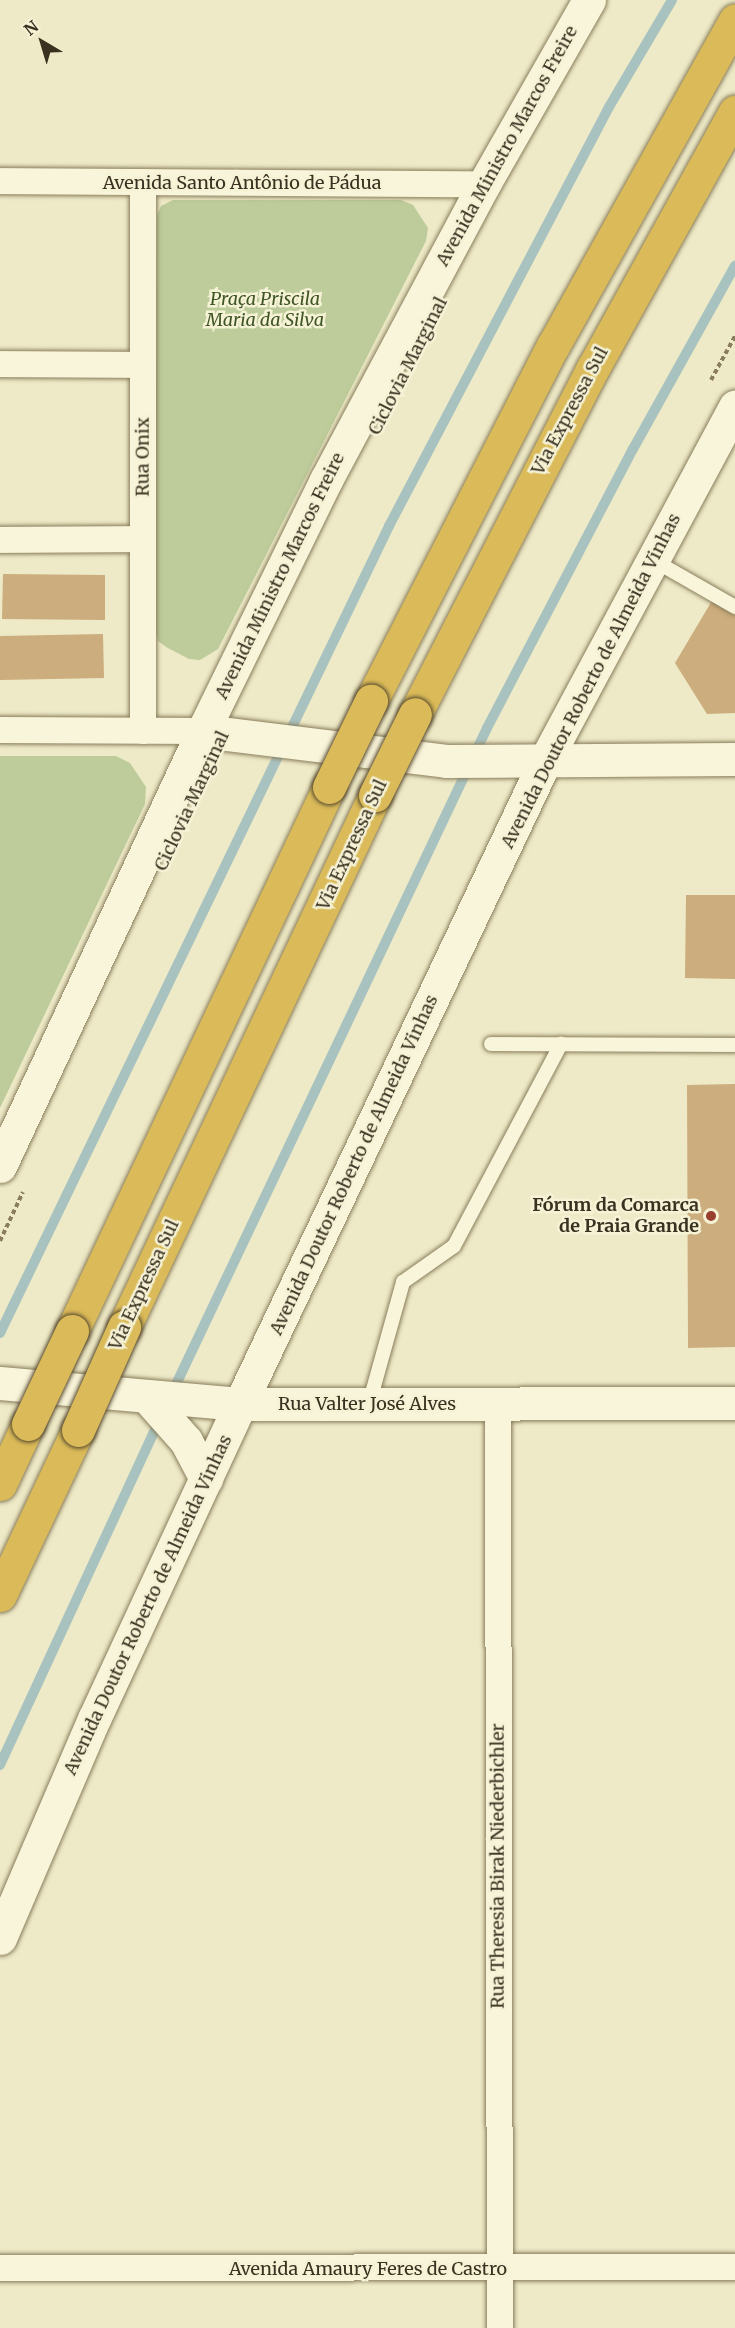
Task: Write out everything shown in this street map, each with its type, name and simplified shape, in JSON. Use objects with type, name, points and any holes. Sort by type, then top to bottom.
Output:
[{"type":"highway","points":[[0,1484],[329,787],[459,524],[554,346],[735,20]]},
{"type":"highway","name":"Via Expressa Sul","points":[[0,1595],[124,1327],[415,714],[560,430],[735,112]]},
{"type":"main road","name":"Avenida Ministro Marcos Freire","points":[[0,1166],[203,731],[331,471],[484,184],[589,0]]},
{"type":"main road","name":"Avenida Doutor Roberto de Almeida Vinhas","points":[[0,1938],[94,1719],[240,1404],[546,759],[735,406]]},
{"type":"main road","points":[[203,731],[446,761],[735,759]]},
{"type":"main road","name":"Rua Valter José Alves","points":[[0,1383],[162,1404],[735,1403]]},
{"type":"main road","points":[[162,1404],[206,1479]]},
{"type":"street","name":"Avenida Santo Antônio de Pádua","points":[[0,181],[484,184]]},
{"type":"street","name":"Rua Onix","points":[[143,182],[143,731]]},
{"type":"street","points":[[0,364],[143,365]]},
{"type":"street","points":[[0,540],[143,539]]},
{"type":"street","points":[[0,730],[203,731]]},
{"type":"street","name":"Rua Theresia Birak Niederbichler","points":[[498,1404],[500,2328]]},
{"type":"street","name":"Avenida Amaury Feres de Castro","points":[[0,2268],[735,2268]]},
{"type":"lane","points":[[653,560],[735,606]]},
{"type":"lane","points":[[491,1044],[735,1045]]},
{"type":"lane","points":[[369,1404],[402,1282],[454,1246],[561,1044]]},
{"type":"path","points":[[0,1241],[25,1187]]},
{"type":"green space","name":"Praça Priscila Maria da Silva","points":[[173,200],[401,200],[413,205],[428,228],[426,241],[218,649],[200,660],[189,659],[166,647],[158,641],[155,630],[157,215],[161,206]]},
{"type":"green space","points":[[0,756],[116,756],[130,763],[146,787],[145,804],[0,1108]]},
{"type":"building","points":[[3,574],[105,575],[105,620],[2,619]]},
{"type":"building","points":[[713,599],[735,613],[735,713],[707,714],[675,663]]},
{"type":"building","points":[[103,634],[104,678],[0,680],[0,636]]},
{"type":"building","points":[[686,895],[735,895],[735,979],[685,978]]},
{"type":"building","name":"Fórum da Comarca de Praia Grande","points":[[735,1084],[735,1347],[688,1348],[687,1085]]},
{"type":"waterway","points":[[0,1333],[389,526],[609,107],[672,0]]},
{"type":"waterway","points":[[171,1395],[487,728],[633,449],[735,266]]},
{"type":"waterway","points":[[0,1765],[161,1417]]},
{"type":"place","name":"Fórum da Comarca de Praia Grande","points":[[711,1216]]}]
